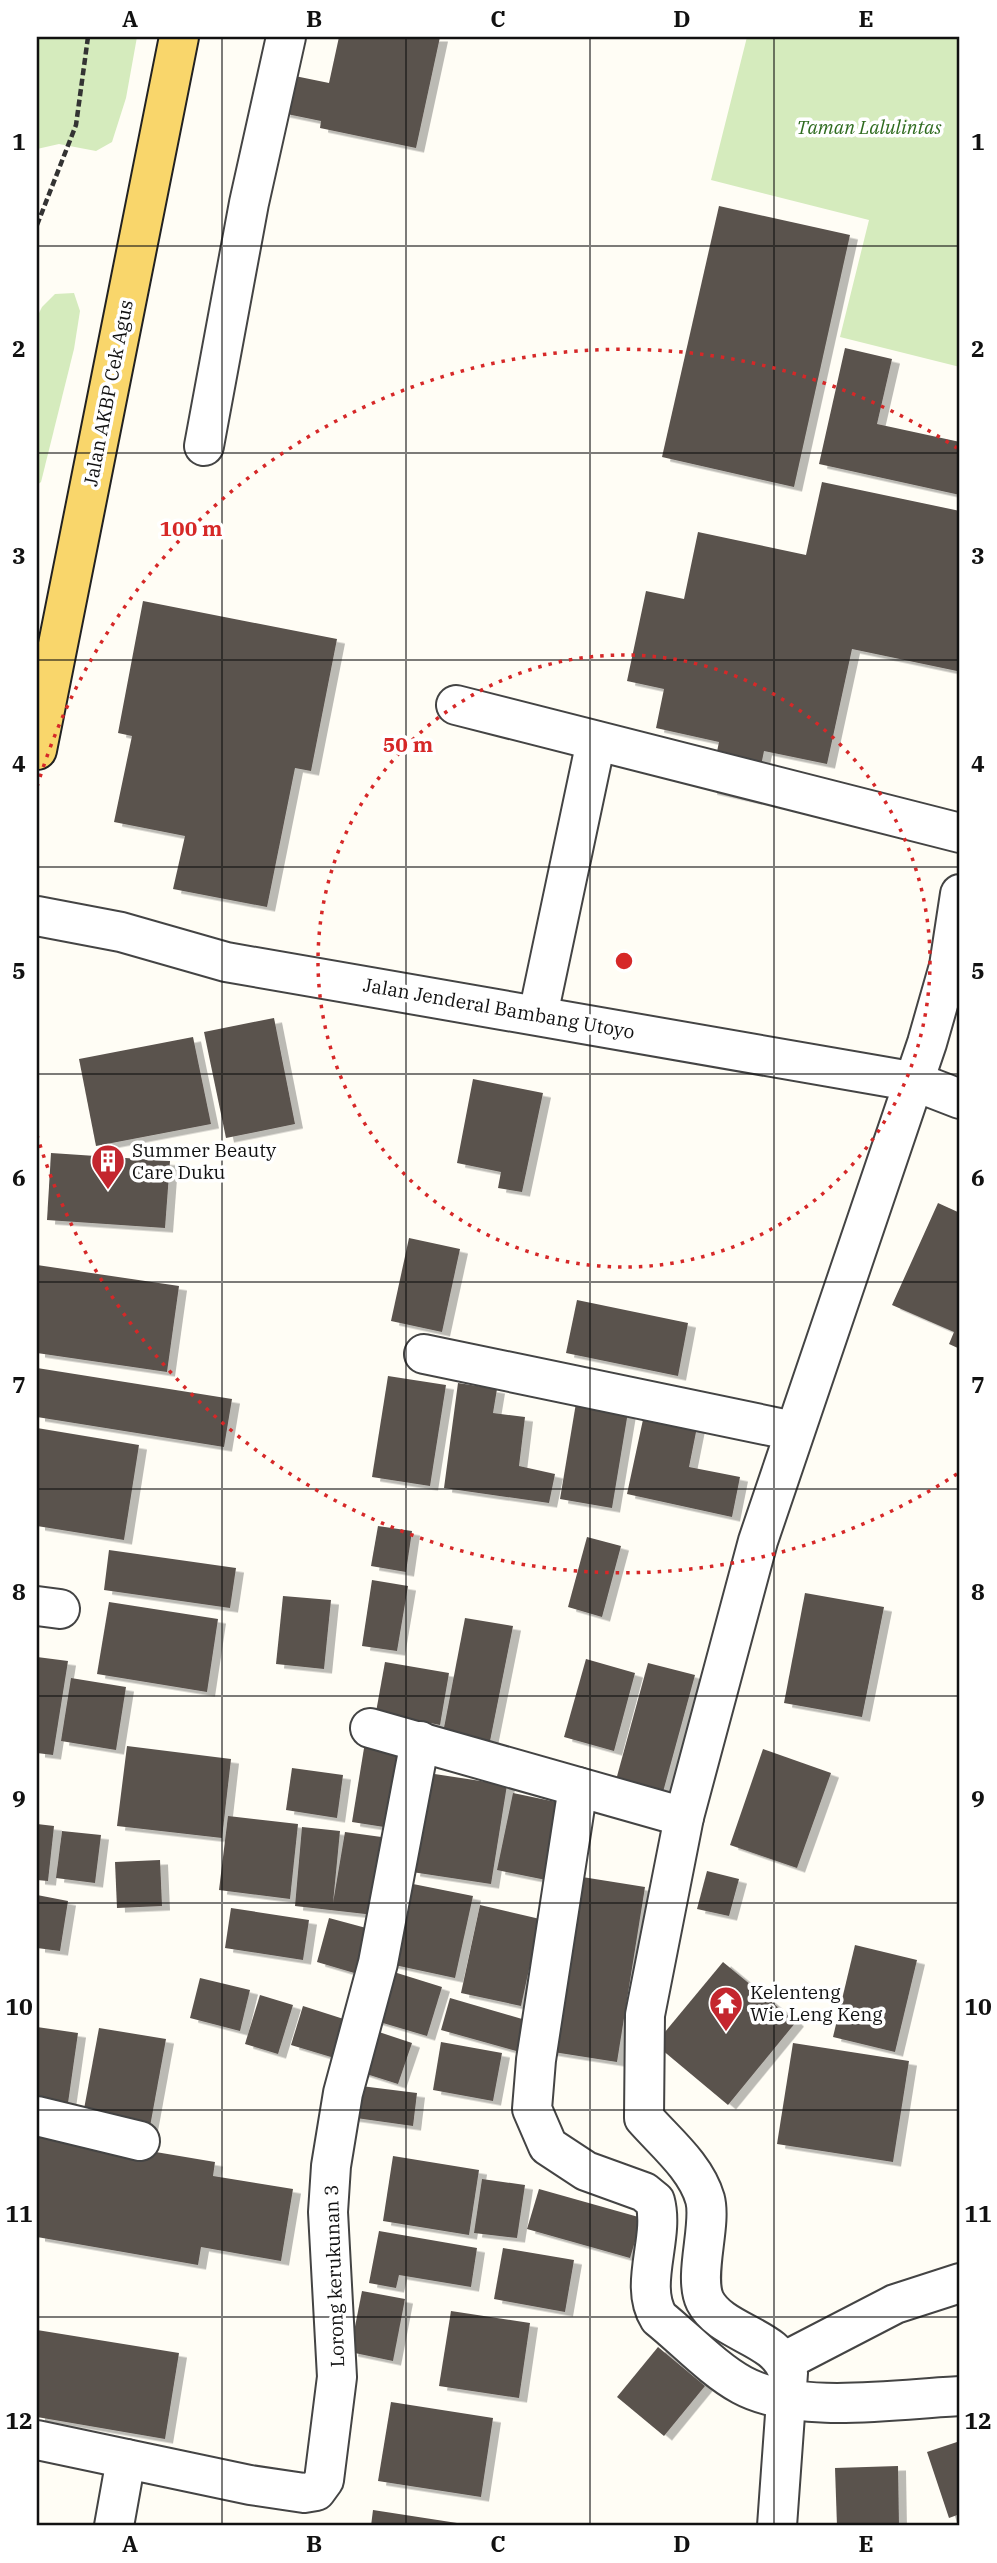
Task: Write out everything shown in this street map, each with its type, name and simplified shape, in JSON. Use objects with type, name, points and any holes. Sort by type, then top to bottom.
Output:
[{"type":"main road","name":"Jalan AKBP Cek Agus","points":[[37,750],[179,37]]},
{"type":"street","points":[[204,446],[249,203],[286,37]]},
{"type":"street","points":[[456,705],[960,833]]},
{"type":"street","points":[[538,1015],[596,741]]},
{"type":"street","points":[[777,2526],[784,2399],[788,2373],[785,2361],[724,2320],[705,2300],[702,2274],[706,2200],[693,2173],[644,2118],[645,2015],[684,1817],[758,1541],[954,967],[960,894]]},
{"type":"street","name":"Jalan Jenderal Bambang Utoyo","points":[[37,916],[121,932],[226,962],[916,1082],[960,1099]]},
{"type":"street","points":[[424,1354],[794,1431]]},
{"type":"street","points":[[370,1728],[684,1817]]},
{"type":"street","name":"Lorong kerukunan 3","points":[[37,2440],[250,2485],[304,2493],[316,2491],[324,2480],[337,2377],[328,2212],[331,2166],[343,2093],[378,1964],[420,1741]]},
{"type":"street","points":[[578,1787],[536,2060],[532,2109],[548,2146],[586,2171],[643,2192],[655,2200],[658,2230],[652,2306],[659,2318],[741,2385],[769,2397],[814,2403],[960,2396]]},
{"type":"street","points":[[37,2116],[140,2141]]},
{"type":"street","points":[[785,2361],[895,2304],[960,2283]]},
{"type":"street","points":[[114,2526],[126,2459]]},
{"type":"path","points":[[37,225],[76,125],[88,37]]},
{"type":"green space","points":[[37,37],[137,37],[126,98],[112,142],[96,151],[59,144],[37,149]]},
{"type":"green space","name":"Taman Lalulintas","points":[[747,37],[960,37],[960,367],[840,337],[869,220],[711,180]]},
{"type":"green space","points":[[74,293],[80,311],[74,349],[41,482],[37,485],[37,317],[42,307],[55,294]]},
{"type":"building","points":[[339,37],[440,37],[416,148],[320,128],[321,121],[282,113],[290,75],[329,83]]},
{"type":"building","points":[[719,206],[850,235],[794,487],[662,457]]},
{"type":"building","points":[[845,348],[892,359],[877,424],[960,442],[960,495],[819,464]]},
{"type":"building","points":[[822,482],[960,511],[960,655],[957,671],[852,649],[827,764],[764,751],[754,800],[709,790],[719,742],[656,728],[664,689],[627,681],[646,591],[684,599],[698,532],[806,555]]},
{"type":"building","points":[[143,601],[337,639],[311,771],[295,768],[267,907],[173,889],[185,836],[114,822],[132,736],[118,733]]},
{"type":"building","points":[[274,1018],[295,1124],[226,1138],[204,1032]]},
{"type":"building","points":[[193,1037],[211,1124],[96,1146],[79,1059]]},
{"type":"building","points":[[473,1079],[543,1093],[522,1192],[498,1188],[501,1172],[457,1163]]},
{"type":"building","name":"Summer Beauty Care Duku","points":[[51,1153],[170,1161],[165,1228],[47,1220]]},
{"type":"building","points":[[938,1203],[960,1213],[960,1349],[949,1344],[954,1332],[892,1305]]},
{"type":"building","points":[[409,1238],[460,1249],[442,1332],[391,1321]]},
{"type":"building","points":[[37,1265],[179,1286],[167,1372],[37,1353]]},
{"type":"building","points":[[577,1300],[688,1323],[678,1376],[566,1353]]},
{"type":"building","points":[[37,1368],[232,1399],[224,1447],[37,1417]]},
{"type":"building","points":[[388,1376],[446,1385],[430,1486],[372,1477]]},
{"type":"building","points":[[458,1383],[497,1389],[493,1413],[525,1417],[519,1466],[555,1474],[549,1503],[444,1488]]},
{"type":"building","points":[[576,1403],[628,1412],[612,1508],[560,1499]]},
{"type":"building","points":[[644,1415],[697,1427],[689,1467],[740,1477],[732,1517],[627,1494]]},
{"type":"building","points":[[37,1428],[139,1445],[124,1540],[37,1526]]},
{"type":"building","points":[[378,1526],[412,1531],[406,1572],[371,1566]]},
{"type":"building","points":[[587,1537],[621,1546],[602,1617],[568,1607]]},
{"type":"building","points":[[109,1550],[236,1568],[230,1608],[104,1590]]},
{"type":"building","points":[[372,1580],[408,1586],[397,1651],[362,1646]]},
{"type":"building","points":[[805,1593],[884,1607],[862,1717],[784,1703]]},
{"type":"building","points":[[283,1596],[331,1600],[324,1669],[276,1664]]},
{"type":"building","points":[[109,1602],[218,1619],[207,1692],[97,1674]]},
{"type":"building","points":[[465,1618],[513,1626],[490,1741],[443,1733]]},
{"type":"building","points":[[37,1657],[68,1661],[53,1755],[37,1753]]},
{"type":"building","points":[[586,1659],[635,1673],[614,1751],[564,1737]]},
{"type":"building","points":[[385,1662],[449,1673],[440,1725],[376,1712]]},
{"type":"building","points":[[648,1663],[695,1675],[663,1792],[616,1780]]},
{"type":"building","points":[[71,1678],[126,1687],[116,1750],[61,1741]]},
{"type":"building","points":[[365,1742],[410,1749],[397,1829],[352,1822]]},
{"type":"building","points":[[127,1746],[231,1759],[222,1838],[117,1826]]},
{"type":"building","points":[[763,1749],[831,1773],[797,1868],[730,1845]]},
{"type":"building","points":[[292,1768],[343,1775],[337,1818],[286,1810]]},
{"type":"building","points":[[428,1773],[507,1785],[491,1884],[412,1872]]},
{"type":"building","points":[[513,1793],[561,1803],[546,1880],[497,1870]]},
{"type":"building","points":[[228,1816],[298,1824],[290,1899],[219,1890]]},
{"type":"building","points":[[37,1824],[54,1826],[48,1881],[37,1880]]},
{"type":"building","points":[[302,1827],[340,1831],[333,1903],[345,1832],[396,1839],[383,1916],[295,1906]]},
{"type":"building","points":[[62,1831],[101,1835],[95,1883],[56,1878]]},
{"type":"building","points":[[160,1860],[162,1906],[117,1908],[115,1862]]},
{"type":"building","points":[[707,1871],[739,1879],[729,1916],[697,1909]]},
{"type":"building","points":[[576,1876],[645,1887],[617,2062],[547,2051]]},
{"type":"building","points":[[408,1883],[473,1896],[455,1978],[390,1964]]},
{"type":"building","points":[[37,1895],[68,1901],[60,1951],[37,1948]]},
{"type":"building","points":[[480,1905],[540,1919],[521,2006],[461,1993]]},
{"type":"building","points":[[231,1908],[309,1920],[303,1960],[225,1948]]},
{"type":"building","points":[[329,1918],[381,1932],[368,1977],[317,1962]]},
{"type":"building","points":[[855,1945],[917,1960],[895,2052],[833,2037]]},
{"type":"building","name":"Kelenteng Wie Leng Keng","points":[[723,1962],[796,2022],[728,2105],[655,2044]]},
{"type":"building","points":[[381,1968],[442,1987],[427,2036],[366,2018]]},
{"type":"building","points":[[200,1978],[250,1990],[240,2031],[190,2018]]},
{"type":"building","points":[[260,1995],[293,2005],[278,2054],[245,2044]]},
{"type":"building","points":[[450,1998],[529,2021],[520,2052],[441,2030]]},
{"type":"building","points":[[303,2006],[353,2022],[341,2060],[291,2045]]},
{"type":"building","points":[[37,2027],[78,2033],[68,2103],[37,2099]]},
{"type":"building","points":[[99,2028],[166,2039],[149,2132],[82,2120]]},
{"type":"building","points":[[373,2030],[412,2043],[398,2084],[360,2072]]},
{"type":"building","points":[[441,2042],[502,2053],[493,2101],[433,2090]]},
{"type":"building","points":[[793,2043],[909,2061],[893,2162],[777,2144]]},
{"type":"building","points":[[353,2085],[417,2093],[413,2126],[349,2117]]},
{"type":"building","points":[[37,2132],[215,2162],[213,2176],[293,2189],[281,2261],[201,2247],[198,2265],[37,2237]]},
{"type":"building","points":[[393,2156],[479,2170],[469,2235],[383,2221]]},
{"type":"building","points":[[482,2179],[525,2185],[517,2238],[474,2233]]},
{"type":"building","points":[[539,2189],[642,2218],[630,2258],[527,2229]]},
{"type":"building","points":[[379,2231],[477,2248],[471,2287],[399,2275],[396,2288],[369,2283]]},
{"type":"building","points":[[503,2248],[574,2260],[565,2312],[494,2299]]},
{"type":"building","points":[[362,2291],[405,2299],[393,2361],[350,2352]]},
{"type":"building","points":[[451,2311],[530,2323],[519,2398],[439,2386]]},
{"type":"building","points":[[37,2330],[179,2353],[165,2439],[37,2417]]},
{"type":"building","points":[[658,2347],[705,2386],[664,2436],[617,2397]]},
{"type":"building","points":[[391,2402],[493,2418],[481,2497],[378,2481]]},
{"type":"building","points":[[960,2441],[960,2514],[949,2518],[927,2452]]},
{"type":"building","points":[[898,2466],[899,2526],[837,2526],[835,2468]]},
{"type":"building","points":[[373,2510],[470,2525],[371,2526]]},
{"type":"place","name":"Summer Beauty Care Duku","points":[[108,1191]]},
{"type":"place","name":"Kelenteng Wie Leng Keng","points":[[726,2033]]}]
